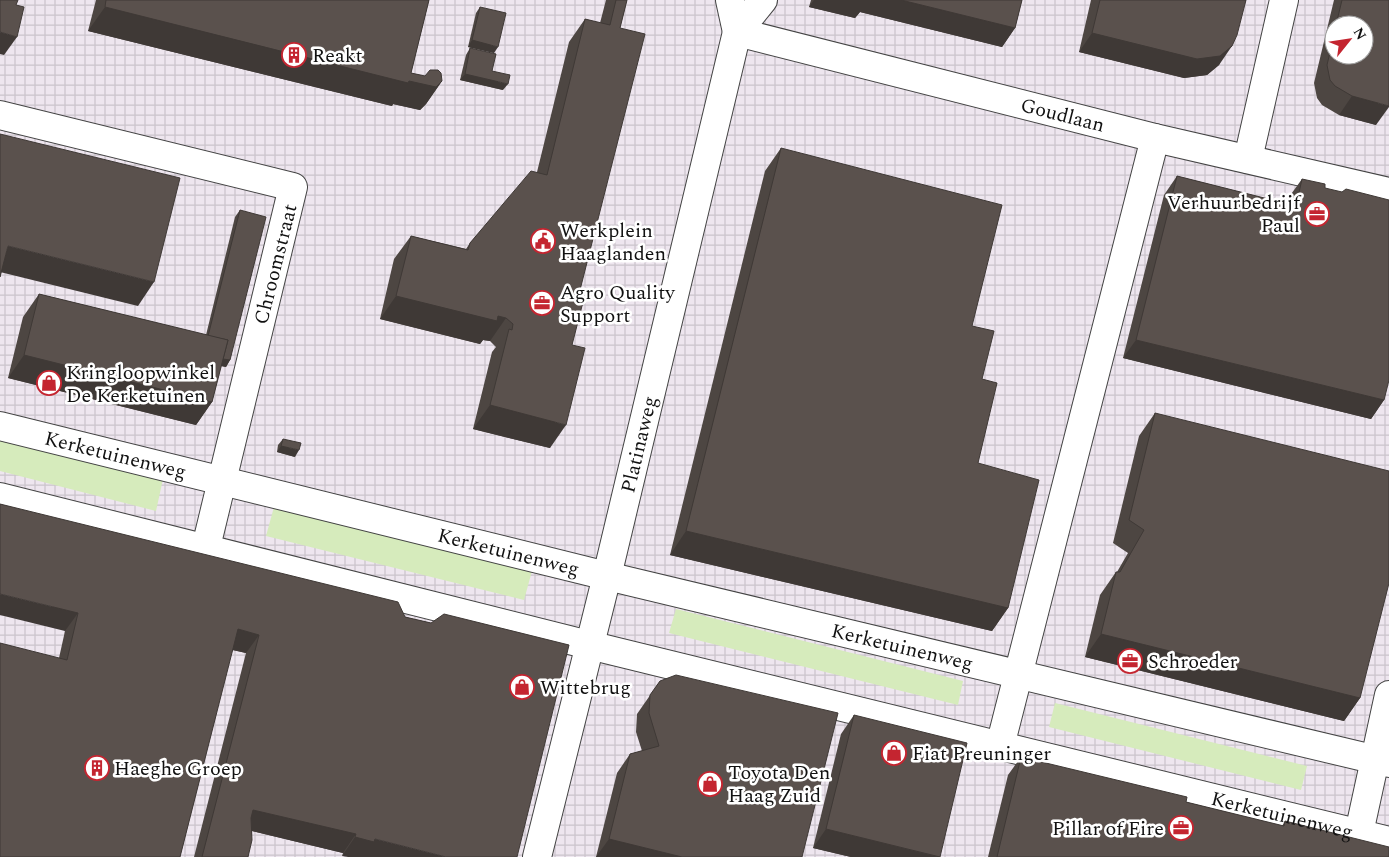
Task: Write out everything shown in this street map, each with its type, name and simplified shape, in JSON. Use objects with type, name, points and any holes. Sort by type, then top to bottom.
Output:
[{"type":"street","name":"Platinaweg","points":[[730,0],[737,32]]},
{"type":"street","name":"Platinaweg","points":[[537,857],[607,576],[737,32],[763,0]]},
{"type":"street","points":[[1248,159],[1284,0]]},
{"type":"street","name":"Goudlaan","points":[[737,32],[1155,138],[1388,189]]},
{"type":"street","name":"Chroomstraat","points":[[0,116],[293,188],[206,547]]},
{"type":"street","points":[[1000,746],[1155,138]]},
{"type":"street","name":"Kerketuinenweg","points":[[0,426],[607,576],[1381,761]]},
{"type":"street","name":"Kerketuinenweg","points":[[0,497],[206,547],[589,645],[1389,841]]},
{"type":"street","points":[[1358,833],[1381,761],[1389,695]]},
{"type":"shaded area","points":[[0,0],[1389,0],[1389,857],[0,857]]},
{"type":"green space","points":[[0,440],[163,479],[156,511],[0,471]]},
{"type":"green space","points":[[274,507],[532,571],[524,600],[266,536]]},
{"type":"green space","points":[[676,609],[963,681],[958,705],[669,633]]},
{"type":"green space","points":[[1055,703],[1307,766],[1301,790],[1049,727]]},
{"type":"building","points":[[0,0],[18,0],[16,5],[24,7],[17,37],[0,32]]},
{"type":"building","name":"Reakt","points":[[106,0],[429,0],[411,73],[425,76],[430,70],[438,70],[441,73],[442,81],[436,87],[409,81],[408,83],[105,7]]},
{"type":"building","points":[[616,0],[627,0],[620,28],[645,34],[580,290],[583,302],[572,345],[585,348],[566,425],[490,405],[509,329],[512,330],[513,324],[506,318],[498,316],[497,321],[396,296],[411,236],[468,250],[470,243],[531,171],[547,175],[585,19],[610,25]]},
{"type":"building","points":[[901,0],[1022,0],[1015,28]]},
{"type":"building","points":[[1100,0],[1246,0],[1237,35],[1232,46],[1220,56],[1197,59],[1092,33]]},
{"type":"building","points":[[1342,0],[1389,0],[1389,106],[1352,96],[1335,86],[1330,80],[1327,65],[1374,65],[1374,15],[1338,15]]},
{"type":"building","points":[[480,7],[506,13],[498,47],[472,40]]},
{"type":"building","points":[[470,48],[496,54],[492,71],[510,75],[508,84],[465,74]]},
{"type":"building","points":[[0,134],[180,178],[154,282],[8,246],[0,277]]},
{"type":"building","points":[[781,148],[1002,205],[972,326],[994,331],[982,379],[997,383],[978,463],[1039,480],[1008,608],[686,531]]},
{"type":"building","points":[[1177,176],[1296,206],[1302,179],[1325,184],[1325,188],[1342,192],[1346,189],[1389,200],[1389,380],[1384,400],[1136,340]]},
{"type":"building","points":[[240,210],[266,217],[230,360],[223,359],[228,340],[208,336]]},
{"type":"building","points":[[39,294],[228,340],[212,402],[24,355]]},
{"type":"building","points":[[1155,413],[1389,471],[1389,583],[1360,698],[1101,634],[1116,572],[1120,572],[1144,530],[1129,520]]},
{"type":"building","points":[[283,439],[301,443],[299,450],[281,446]]},
{"type":"building","points":[[0,504],[398,602],[405,617],[431,623],[444,614],[569,645],[517,857],[446,857],[375,839],[374,842],[355,837],[356,834],[253,810],[251,818],[252,840],[248,857],[202,857],[259,635],[238,629],[180,857],[0,857],[0,643],[67,660],[78,613],[0,594]]},
{"type":"building","points":[[676,675],[838,713],[802,857],[682,857],[609,839],[630,754],[659,746],[649,713],[650,695],[660,681]]},
{"type":"building","points":[[854,715],[967,743],[940,857],[826,829]]},
{"type":"building","points":[[1021,757],[1187,797],[1186,802],[1284,826],[1285,821],[1389,847],[1389,857],[997,857]]},
{"type":"place","name":"Reakt","points":[[294,55]]},
{"type":"place","name":"Verhuurbedrijf Paul","points":[[1317,214]]},
{"type":"place","name":"Werkplein Haaglanden","points":[[543,241]]},
{"type":"place","name":"Agro Quality Support","points":[[542,303]]},
{"type":"place","name":"Kringloopwinkel De Kerketuinen","points":[[49,383]]},
{"type":"place","name":"Schroeder","points":[[1130,661]]},
{"type":"place","name":"Wittebrug","points":[[522,687]]},
{"type":"place","name":"Fiat Preuninger","points":[[894,753]]},
{"type":"place","name":"Haeghe Groep","points":[[97,768]]},
{"type":"place","name":"Toyota Den Haag Zuid","points":[[710,784]]},
{"type":"place","name":"Pillar of Fire","points":[[1181,828]]}]
